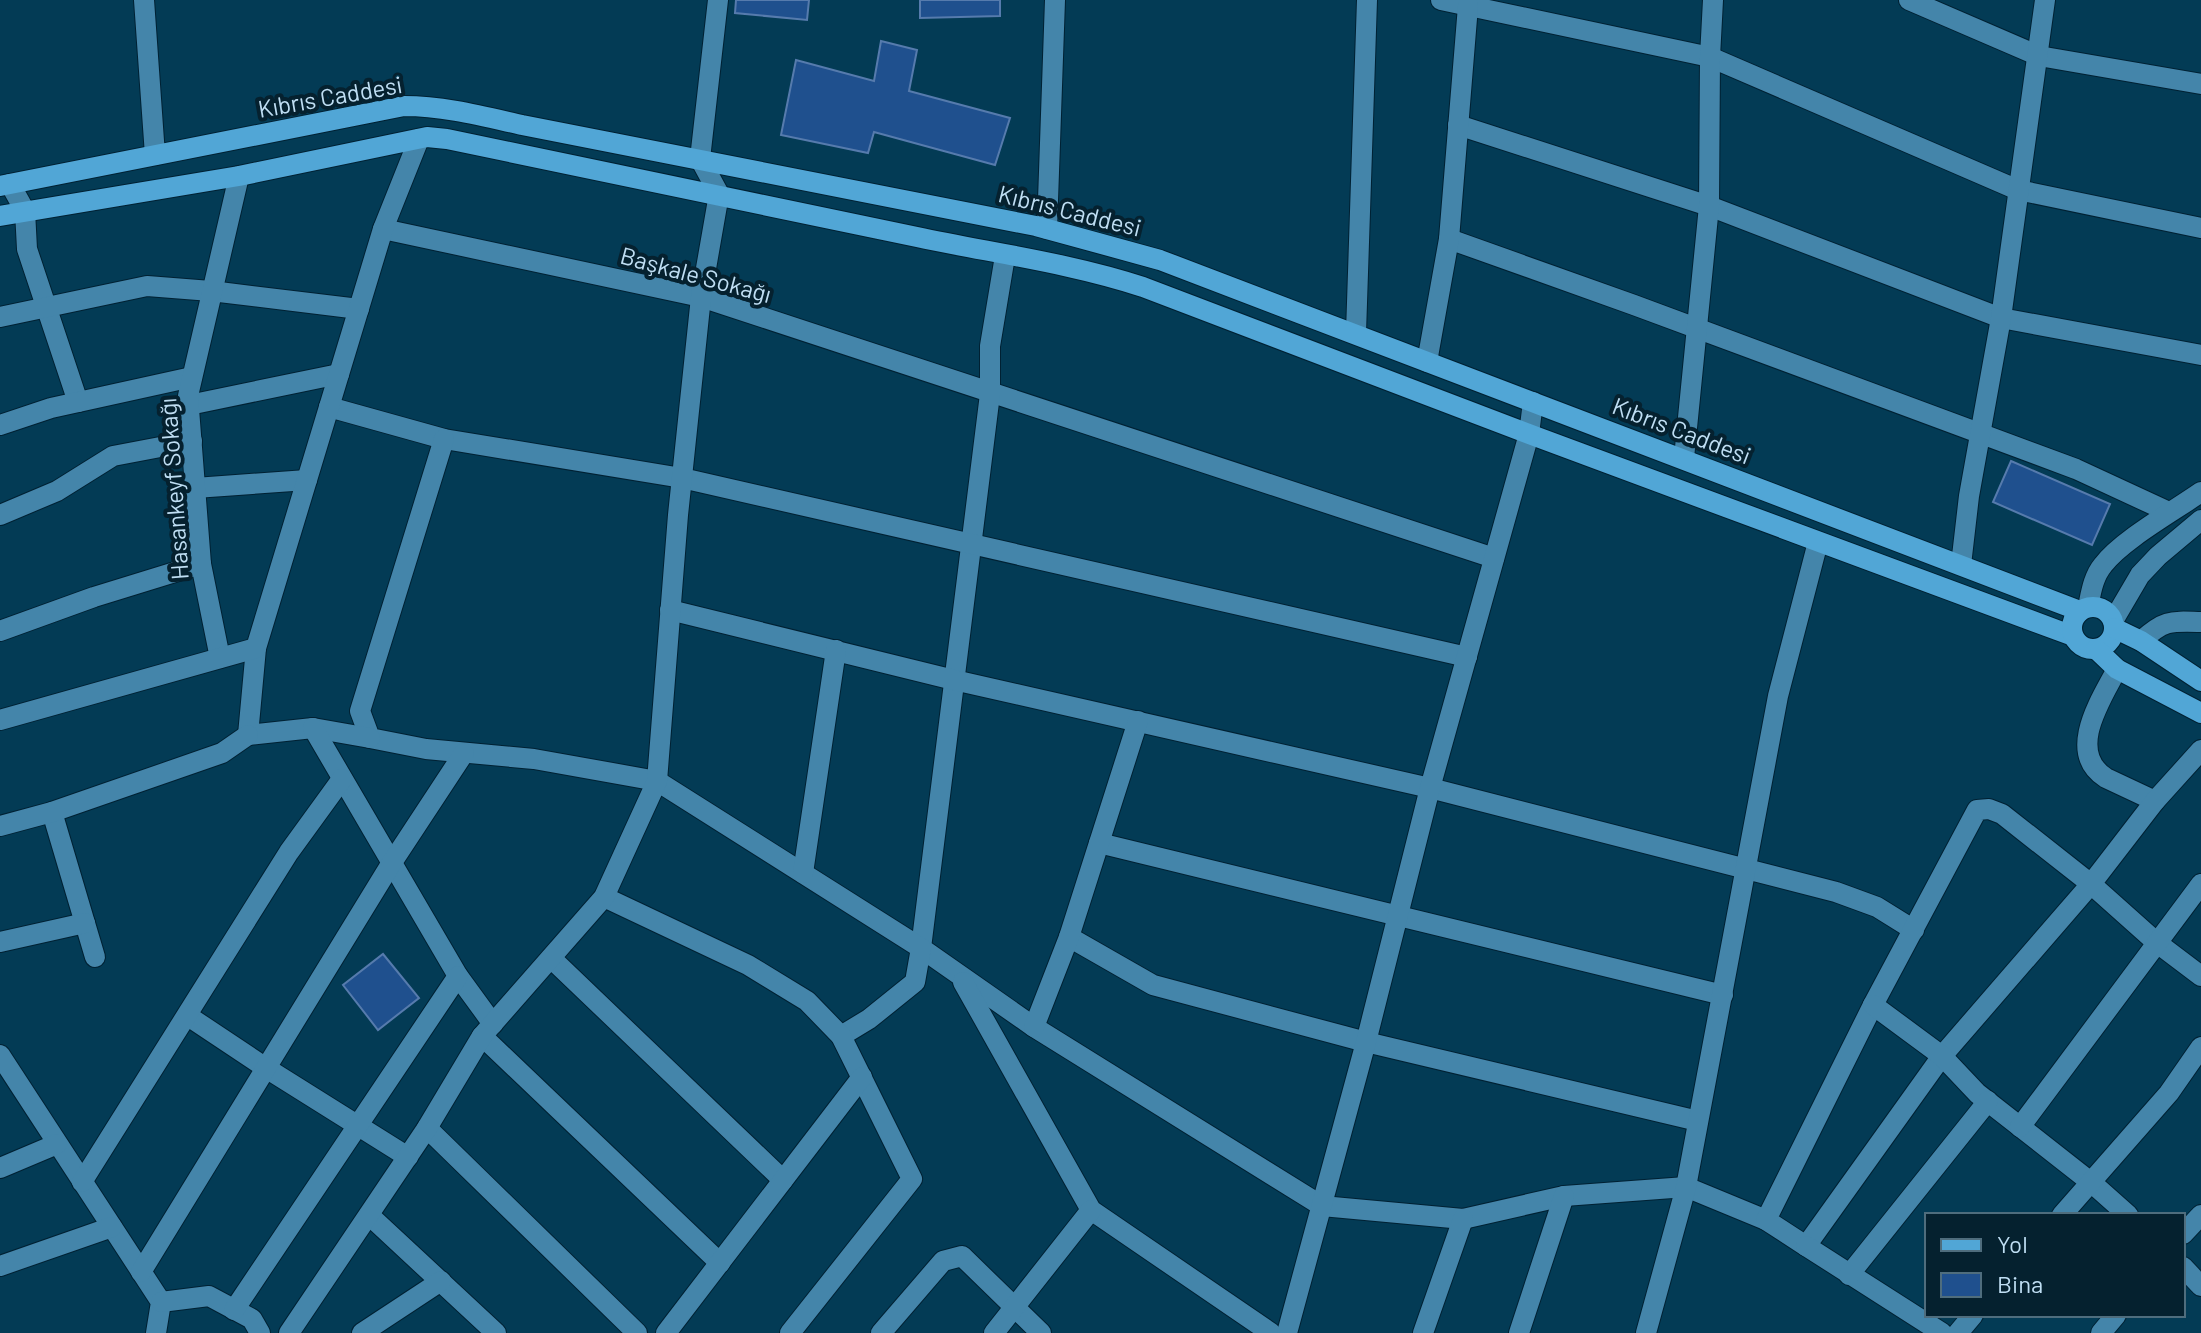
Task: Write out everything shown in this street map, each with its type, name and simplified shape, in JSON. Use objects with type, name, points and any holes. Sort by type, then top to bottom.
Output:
[{"type":"main road","name":"Kıbrıs Caddesi","points":[[5,185],[404,106],[424,106],[1047,229],[1160,260],[2084,609]]},
{"type":"main road","points":[[0,216],[239,176],[419,139],[447,139],[719,194],[1005,256],[1089,271],[1143,287],[2073,636]]},
{"type":"main road","points":[[2113,625],[2106,644],[2096,649],[2078,644],[2071,625],[2084,609],[2105,611],[2113,625],[2201,681]]},
{"type":"main road","points":[[2096,649],[2117,669],[2201,713]]},
{"type":"street","points":[[144,0],[155,155]]},
{"type":"street","points":[[289,1333],[427,1128],[487,1030],[604,897],[657,781],[682,478],[701,297],[719,194],[700,159],[718,0]]},
{"type":"street","points":[[1047,229],[1055,0]]},
{"type":"street","points":[[1356,333],[1367,0]]},
{"type":"street","points":[[1441,0],[1710,57],[2018,190],[2201,228]]},
{"type":"street","points":[[1684,458],[1709,206],[1713,0]]},
{"type":"street","points":[[1909,0],[2039,56],[2201,84]]},
{"type":"street","points":[[1961,565],[1969,496],[2001,318],[2045,0]]},
{"type":"street","points":[[1427,362],[1449,239],[1468,6]]},
{"type":"street","points":[[1458,125],[1709,206],[2001,318],[2201,355]]},
{"type":"street","points":[[248,735],[256,648],[383,229],[419,139]]},
{"type":"street","name":"Hasankeyf Sokağı","points":[[220,658],[201,564],[189,405],[192,377],[239,176]]},
{"type":"street","points":[[5,185],[25,211],[27,249],[78,402]]},
{"type":"street","name":"Başkale Sokağı","points":[[383,229],[701,297],[1494,558]]},
{"type":"street","points":[[1449,239],[2076,469],[2169,512]]},
{"type":"street","points":[[841,1036],[869,1019],[915,982],[990,394],[990,346],[1005,256]]},
{"type":"street","points":[[0,317],[147,286],[359,309]]},
{"type":"street","points":[[189,405],[339,374]]},
{"type":"street","points":[[0,425],[78,402],[192,377]]},
{"type":"street","points":[[1287,1333],[1366,1042],[1430,788],[1529,434],[1533,402]]},
{"type":"street","points":[[329,407],[444,439],[682,478],[1467,657]]},
{"type":"street","points":[[370,738],[360,711],[444,439]]},
{"type":"street","points":[[0,515],[57,491],[113,456],[192,441]]},
{"type":"street","points":[[195,488],[307,480]]},
{"type":"street","points":[[2084,609],[2103,565],[2169,512],[2201,492]]},
{"type":"street","points":[[2113,625],[2140,575],[2158,556],[2196,529]]},
{"type":"street","points":[[1646,1333],[1686,1187],[1778,696],[1818,542]]},
{"type":"street","points":[[0,631],[94,597],[201,564]]},
{"type":"street","points":[[670,610],[954,680],[1430,788],[1836,892],[1877,907],[1914,930]]},
{"type":"street","points":[[2141,641],[2169,621],[2201,622]]},
{"type":"street","points":[[0,720],[256,648]]},
{"type":"street","points":[[803,873],[836,650]]},
{"type":"street","points":[[2117,669],[2091,718],[2087,743],[2092,763],[2106,778],[2155,801]]},
{"type":"street","points":[[1034,1027],[1069,937],[1138,721]]},
{"type":"street","points":[[313,728],[487,1030],[720,1263]]},
{"type":"street","points":[[0,826],[52,812],[222,753],[248,735],[313,728],[426,749],[534,759],[657,781],[921,948],[1034,1027],[1322,1206],[1463,1219],[1564,1196],[1686,1187],[1766,1220],[1942,1333]]},
{"type":"street","points":[[1806,1246],[1942,1056],[2091,884],[2155,801],[2201,750]]},
{"type":"street","points":[[141,1272],[391,864],[464,753]]},
{"type":"street","points":[[82,1182],[289,852],[342,779]]},
{"type":"street","points":[[1766,1220],[1873,1005],[1977,810],[1989,809],[2002,814],[2201,976]]},
{"type":"street","points":[[52,812],[95,957]]},
{"type":"street","points":[[1099,843],[1723,995]]},
{"type":"street","points":[[2020,1127],[2201,884]]},
{"type":"street","points":[[604,897],[748,965],[807,1001],[841,1036],[912,1179],[790,1333]]},
{"type":"street","points":[[0,942],[85,923]]},
{"type":"street","points":[[1069,937],[1153,985],[1366,1042],[1698,1121]]},
{"type":"street","points":[[551,958],[783,1180]]},
{"type":"street","points":[[959,975],[1091,1210],[1271,1333]]},
{"type":"street","points":[[234,1310],[458,976]]},
{"type":"street","points":[[1873,1005],[1942,1056],[1988,1101],[2126,1213]]},
{"type":"street","points":[[188,1016],[408,1157]]},
{"type":"street","points":[[2064,1213],[2169,1093],[2201,1047]]},
{"type":"street","points":[[1,1059],[161,1302],[156,1333]]},
{"type":"street","points":[[666,1333],[862,1077]]},
{"type":"street","points":[[1849,1275],[1988,1101]]},
{"type":"street","points":[[427,1128],[637,1333]]},
{"type":"street","points":[[0,1168],[57,1144]]},
{"type":"street","points":[[1519,1333],[1564,1196]]},
{"type":"street","points":[[994,1333],[1091,1210]]},
{"type":"street","points":[[369,1215],[496,1333]]},
{"type":"street","points":[[2185,1232],[2201,1215]]},
{"type":"street","points":[[1423,1333],[1463,1219]]},
{"type":"street","points":[[0,1266],[112,1227]]},
{"type":"street","points":[[881,1333],[943,1261],[962,1256],[1041,1333]]},
{"type":"street","points":[[2185,1269],[2201,1286]]},
{"type":"street","points":[[362,1333],[441,1281]]},
{"type":"street","points":[[161,1302],[209,1296],[252,1319],[260,1333]]},
{"type":"street","points":[[1958,1333],[1971,1317]]},
{"type":"street","points":[[2101,1333],[2114,1317]]},
{"type":"building","points":[[736,0],[809,0],[807,20],[735,13]]},
{"type":"building","points":[[920,0],[1000,0],[1000,16],[920,18]]},
{"type":"building","points":[[881,41],[917,50],[909,91],[1010,118],[995,165],[874,132],[868,153],[781,135],[796,60],[874,81]]},
{"type":"building","points":[[2011,461],[2110,504],[2092,545],[1993,502]]},
{"type":"building","points":[[383,954],[419,998],[378,1030],[343,985]]}]
